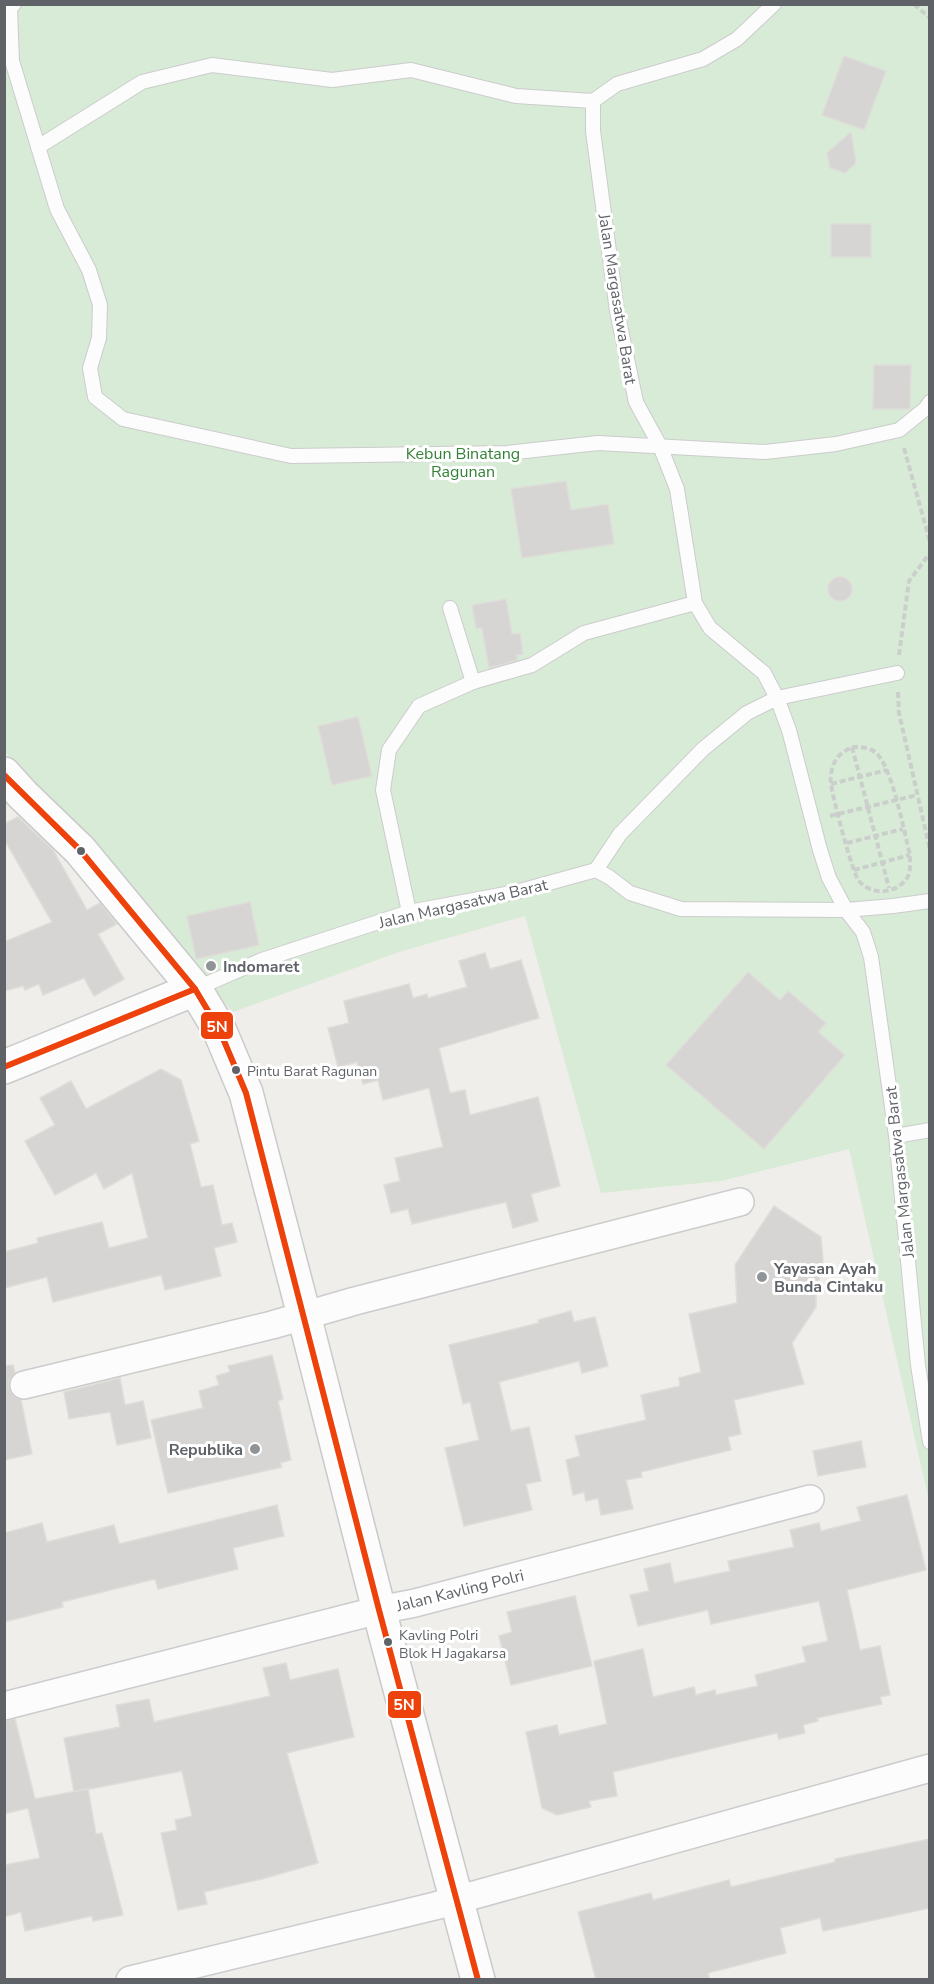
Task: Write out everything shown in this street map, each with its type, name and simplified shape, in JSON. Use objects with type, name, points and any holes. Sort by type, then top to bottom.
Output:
[{"type":"main road","points":[[4,774],[80,850],[195,989],[219,1029],[246,1093],[379,1610],[478,1980]]},
{"type":"main road","points":[[4,1067],[195,989]]},
{"type":"street","points":[[24,1385],[272,1325],[354,1301],[740,1202]]},
{"type":"street","name":"Jalan Kavling Polri","points":[[4,1706],[379,1610],[415,1603],[810,1499]]},
{"type":"street","points":[[130,1980],[458,1900],[493,1888],[930,1768]]},
{"type":"lane","points":[[14,4],[10,9],[12,61],[57,209],[89,270],[100,305],[99,338],[90,368],[95,397],[123,419],[291,456],[507,453],[598,443],[765,452],[836,444],[899,430],[925,409],[930,402]]},
{"type":"lane","points":[[38,147],[142,82],[212,65],[332,80],[411,70],[516,96],[593,101],[617,84],[703,59],[737,39],[774,4]]},
{"type":"lane","name":"Jalan Margasatwa Barat","points":[[593,101],[593,131],[617,311],[636,402],[660,446],[677,489],[695,603],[710,628],[764,673],[777,698],[789,730],[829,878],[846,910],[863,932],[871,957],[896,1136],[918,1365],[930,1442]]},
{"type":"lane","points":[[409,912],[383,790],[390,750],[419,706],[473,682],[532,665],[584,633],[695,603]]},
{"type":"lane","points":[[450,608],[473,682]]},
{"type":"lane","points":[[897,673],[777,698],[747,713],[703,750],[620,834],[596,870],[630,893],[681,909],[846,910],[930,901]]},
{"type":"lane","name":"Jalan Margasatwa Barat","points":[[195,989],[262,960],[409,912],[516,892],[596,870]]},
{"type":"lane","points":[[896,1136],[930,1130]]},
{"type":"path","points":[[914,4],[930,18]]},
{"type":"path","points":[[899,430],[930,542]]},
{"type":"path","points":[[930,553],[909,581],[897,673],[898,713],[930,850]]},
{"type":"path","points":[[852,747],[893,906]]},
{"type":"path","points":[[852,747],[864,747],[875,752],[888,770],[896,800],[910,855],[910,867],[908,877],[900,885],[889,890],[877,891],[867,888],[859,880],[846,843],[831,784],[833,763],[840,754],[852,747]]},
{"type":"path","points":[[831,784],[888,770]]},
{"type":"path","points":[[813,821],[917,795]]},
{"type":"path","points":[[846,843],[903,829]]},
{"type":"path","points":[[854,870],[910,855]]},
{"type":"green space","name":"Kebun Binatang Ragunan","points":[[4,5],[929,5],[929,1501],[849,1149],[721,1181],[601,1193],[525,916],[399,952],[233,1012],[34,800],[4,749]]},
{"type":"building","points":[[844,56],[886,71],[864,130],[822,115]]},
{"type":"building","points":[[851,132],[856,163],[845,173],[830,168],[827,153]]},
{"type":"building","points":[[831,224],[871,224],[871,257],[831,257]]},
{"type":"building","points":[[874,365],[911,365],[910,409],[873,409]]},
{"type":"building","points":[[566,481],[571,510],[608,504],[614,544],[522,558],[511,489]]},
{"type":"building","points":[[840,577],[849,580],[852,589],[849,598],[840,601],[831,598],[828,589],[831,580]]},
{"type":"building","points":[[506,599],[512,634],[520,633],[523,654],[517,655],[518,660],[489,668],[482,628],[476,628],[472,605]]},
{"type":"building","points":[[358,717],[372,776],[332,785],[318,726]]},
{"type":"building","points":[[18,817],[53,850],[87,910],[100,903],[117,924],[98,934],[124,979],[94,996],[84,978],[43,995],[39,984],[25,990],[23,986],[4,991],[4,942],[52,922],[4,839],[4,824]]},
{"type":"building","points":[[250,902],[259,945],[196,959],[187,916]]},
{"type":"building","points":[[485,953],[490,969],[521,960],[539,1018],[439,1048],[450,1093],[465,1090],[470,1115],[538,1097],[560,1186],[531,1194],[538,1221],[513,1228],[506,1202],[412,1224],[408,1209],[391,1213],[384,1185],[400,1181],[395,1158],[443,1147],[429,1088],[383,1100],[378,1080],[363,1084],[357,1062],[338,1067],[328,1028],[349,1023],[344,1001],[409,984],[413,998],[427,994],[428,998],[467,987],[459,961]]},
{"type":"building","points":[[748,972],[780,1000],[788,991],[826,1023],[818,1032],[845,1055],[764,1149],[666,1065]]},
{"type":"building","points":[[161,1069],[181,1080],[199,1141],[190,1144],[201,1187],[213,1185],[222,1225],[232,1223],[237,1242],[214,1248],[221,1276],[165,1290],[161,1275],[53,1302],[47,1277],[4,1288],[4,1252],[38,1243],[37,1238],[102,1222],[109,1248],[148,1238],[132,1173],[104,1189],[96,1173],[55,1195],[25,1141],[55,1125],[40,1098],[71,1081],[86,1109]]},
{"type":"building","points":[[774,1206],[821,1237],[823,1260],[816,1307],[792,1343],[804,1384],[734,1400],[741,1434],[728,1437],[731,1450],[641,1472],[642,1477],[626,1480],[633,1509],[601,1515],[598,1498],[586,1501],[584,1492],[573,1495],[566,1460],[580,1456],[575,1436],[646,1420],[641,1395],[680,1386],[679,1378],[701,1372],[689,1314],[737,1303],[735,1265]]},
{"type":"building","points":[[571,1311],[574,1322],[595,1317],[608,1366],[582,1373],[579,1361],[499,1382],[511,1431],[529,1427],[541,1481],[526,1484],[532,1510],[464,1526],[445,1448],[479,1440],[470,1402],[463,1404],[449,1345],[539,1323],[538,1320]]},
{"type":"building","points":[[272,1355],[283,1399],[278,1401],[291,1460],[280,1463],[282,1467],[168,1493],[151,1420],[203,1408],[199,1391],[219,1385],[216,1376],[230,1372],[228,1366]]},
{"type":"building","points":[[13,1365],[15,1373],[9,1380],[9,1388],[13,1396],[21,1400],[32,1454],[4,1460],[4,1366]]},
{"type":"building","points":[[120,1378],[125,1405],[143,1401],[151,1438],[117,1445],[110,1412],[69,1419],[64,1392]]},
{"type":"building","points":[[861,1441],[866,1467],[818,1476],[813,1451]]},
{"type":"building","points":[[907,1495],[926,1570],[847,1590],[860,1650],[880,1646],[890,1695],[880,1697],[882,1704],[817,1718],[818,1721],[803,1725],[805,1733],[779,1739],[777,1733],[613,1772],[617,1796],[589,1801],[591,1807],[557,1815],[542,1808],[526,1732],[557,1725],[559,1735],[607,1724],[594,1661],[643,1649],[653,1697],[694,1687],[696,1695],[715,1690],[716,1695],[758,1686],[755,1675],[806,1662],[802,1647],[828,1641],[819,1601],[711,1624],[708,1610],[638,1626],[630,1595],[649,1591],[644,1569],[670,1563],[674,1583],[730,1571],[728,1561],[794,1547],[790,1530],[819,1523],[821,1531],[861,1521],[857,1507]]},
{"type":"building","points":[[277,1505],[284,1536],[233,1548],[238,1569],[158,1589],[155,1579],[62,1602],[63,1607],[4,1622],[4,1533],[42,1523],[47,1542],[114,1525],[119,1544]]},
{"type":"building","points":[[575,1596],[592,1666],[511,1685],[499,1636],[512,1632],[507,1612]]},
{"type":"building","points":[[286,1663],[290,1680],[338,1669],[354,1737],[287,1753],[318,1863],[204,1892],[207,1904],[178,1910],[161,1833],[177,1830],[175,1820],[192,1816],[182,1771],[74,1792],[64,1738],[120,1727],[116,1705],[149,1699],[154,1722],[270,1696],[263,1668]]},
{"type":"building","points":[[15,1719],[35,1799],[88,1789],[96,1834],[102,1833],[123,1915],[93,1921],[92,1916],[25,1931],[21,1912],[4,1917],[4,1865],[40,1858],[28,1808],[4,1814],[4,1721]]},
{"type":"building","points":[[930,1839],[930,1908],[823,1931],[820,1918],[780,1928],[786,1953],[708,1973],[710,1980],[596,1980],[578,1912],[651,1893],[653,1900],[729,1880],[731,1887],[835,1862],[835,1859]]},
{"type":"transit line","name":"5N","points":[[4,775],[80,850],[195,989],[219,1029],[246,1093],[379,1610],[478,1980]]},
{"type":"transit line","name":"5N","points":[[4,1067],[195,989]]},
{"type":"place","name":"Indomaret","points":[[211,966]]},
{"type":"place","name":"Pintu Barat Ragunan","points":[[236,1070]]},
{"type":"place","name":"Yayasan Ayah Bunda Cintaku","points":[[762,1277]]},
{"type":"place","name":"Republika","points":[[255,1449]]},
{"type":"place","name":"Kavling Polri Blok H Jagakarsa","points":[[388,1642]]}]
